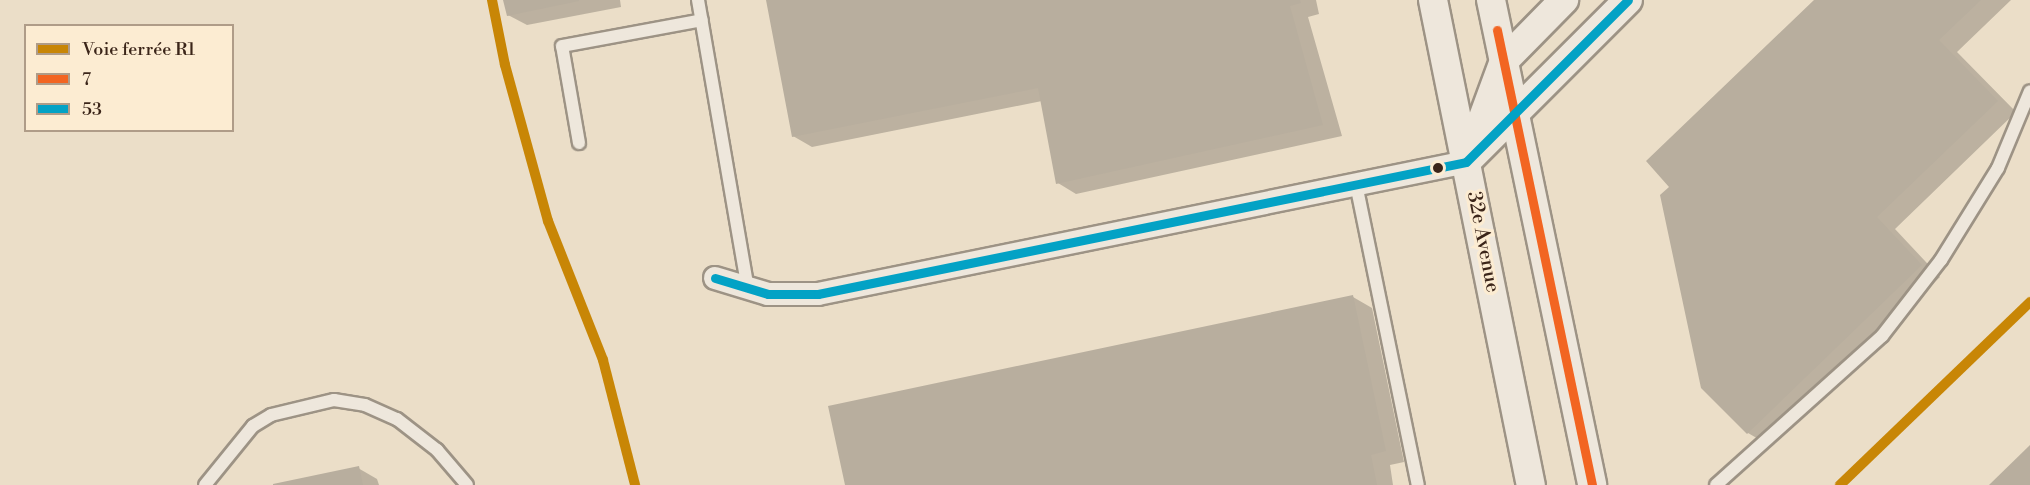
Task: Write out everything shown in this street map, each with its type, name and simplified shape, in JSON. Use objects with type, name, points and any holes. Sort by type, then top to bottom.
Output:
[{"type":"street","name":"32e Avenue","points":[[1433,0],[1531,485]]},
{"type":"street","points":[[1491,0],[1592,485]]},
{"type":"street","points":[[1466,162],[1504,61],[1564,0]]},
{"type":"street","points":[[715,278],[748,290],[786,296],[818,294],[1466,162],[1514,111],[1628,0]]},
{"type":"lane","points":[[698,0],[748,290]]},
{"type":"lane","points":[[579,143],[562,46],[702,20]]},
{"type":"lane","points":[[1716,485],[1882,336],[1941,260],[1998,168],[2030,92]]},
{"type":"lane","points":[[1356,184],[1418,485]]},
{"type":"lane","points":[[205,485],[253,426],[271,415],[334,400],[365,405],[397,419],[436,450],[467,485]]},
{"type":"building","points":[[503,0],[579,0],[579,1],[507,16]]},
{"type":"building","points":[[766,0],[1300,0],[1301,3],[1290,6],[1323,125],[1056,184],[1038,88],[792,137]]},
{"type":"building","points":[[1814,0],[1981,0],[1939,40],[1998,101],[1877,217],[1922,265],[1747,434],[1701,388],[1660,195],[1669,187],[1646,161]]},
{"type":"building","points":[[1353,295],[1386,451],[1371,455],[1377,485],[845,485],[828,406]]},
{"type":"building","points":[[2030,445],[2030,485],[1989,485]]},
{"type":"building","points":[[359,466],[363,485],[273,485],[273,484]]},
{"type":"rail line","name":"R1","points":[[492,0],[505,65],[548,221],[603,360],[635,485]]},
{"type":"rail line","name":"R1","points":[[1840,485],[2030,302]]},
{"type":"transit line","name":"53","points":[[715,278],[768,294],[818,294],[1466,162],[1628,0]]},
{"type":"transit line","name":"7","points":[[1497,30],[1592,485]]}]
